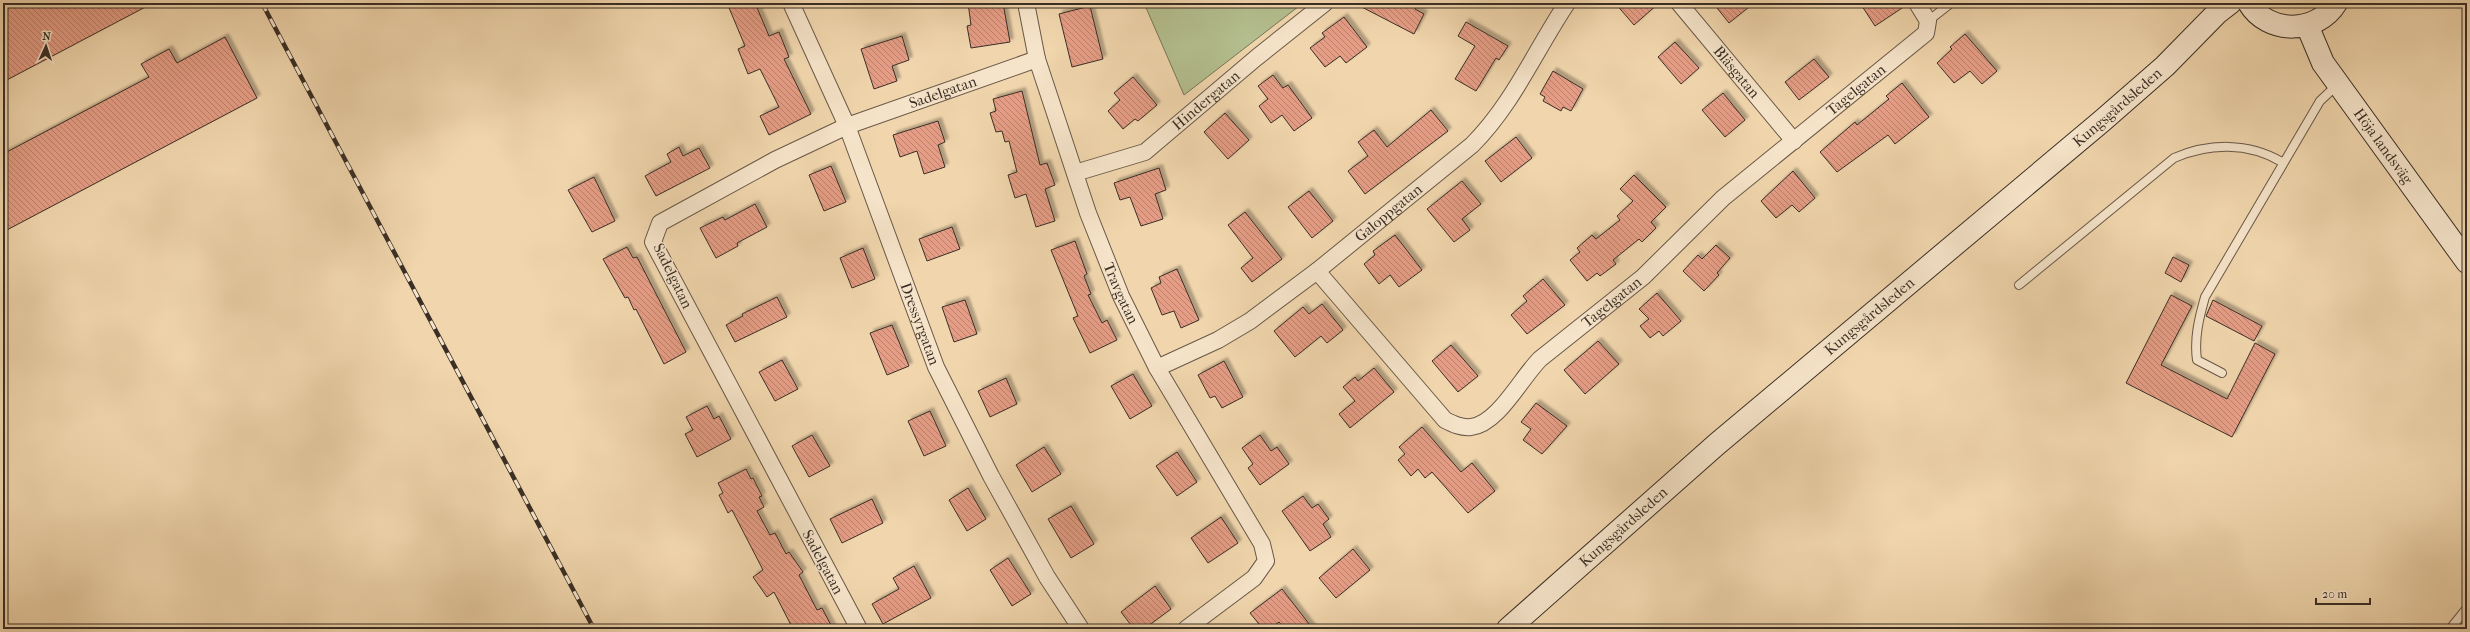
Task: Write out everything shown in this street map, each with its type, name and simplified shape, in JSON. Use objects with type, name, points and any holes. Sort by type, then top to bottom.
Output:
[{"type":"main road","name":"Kungsgårdsleden","points":[[1508,629],[1717,444],[2102,121],[2165,66],[2217,13],[2230,3]]},
{"type":"main road","points":[[2249,3],[2263,18],[2274,24],[2296,27],[2307,25],[2321,19],[2336,3]]},
{"type":"main road","name":"Höja landsväg","points":[[2307,25],[2323,63],[2464,254]]},
{"type":"street","name":"Dressyrgatan","points":[[791,3],[847,126],[936,367],[994,483],[1047,577],[1081,629]]},
{"type":"street","name":"Travgatan","points":[[1026,3],[1037,59],[1088,213],[1121,296],[1157,368],[1262,544],[1266,561],[1254,578],[1186,629]]},
{"type":"street","name":"Hindergatan","points":[[1075,173],[1145,152],[1256,58],[1325,3]]},
{"type":"street","name":"Galoppgatan","points":[[1157,368],[1218,340],[1250,322],[1317,271],[1472,145],[1488,129],[1519,85],[1567,3]]},
{"type":"street","name":"Bläsgatan","points":[[1679,3],[1794,141]]},
{"type":"street","points":[[1917,3],[1927,27]]},
{"type":"street","name":"Tagelgatan","points":[[1317,271],[1444,420],[1459,427],[1471,427],[1493,417],[1540,359],[1643,277],[1718,202],[1794,141],[1927,27]]},
{"type":"street","name":"Sadelgatan","points":[[859,629],[653,242],[660,223],[775,160],[847,126],[1037,59]]},
{"type":"lane","points":[[1927,27],[1951,3]]},
{"type":"lane","points":[[2222,373],[2197,360],[2195,347],[2197,329],[2205,297],[2282,162],[2320,101],[2338,84]]},
{"type":"lane","points":[[2019,285],[2174,158],[2193,150],[2213,147],[2238,147],[2270,155],[2282,162]]},
{"type":"lane","points":[[2450,629],[2467,608]]},
{"type":"green space","points":[[1144,3],[1303,3],[1184,95]]},
{"type":"building","points":[[3,3],[153,3],[3,82]]},
{"type":"building","points":[[727,3],[755,3],[769,36],[779,32],[789,57],[784,59],[811,114],[769,135],[760,116],[779,107],[760,69],[748,74],[738,49],[745,46]]},
{"type":"building","points":[[968,3],[1003,3],[1010,42],[971,48],[967,26],[971,25]]},
{"type":"building","points":[[1354,3],[1418,3],[1415,9],[1424,14],[1414,34]]},
{"type":"building","points":[[1615,3],[1659,3],[1634,25]]},
{"type":"building","points":[[1713,3],[1754,3],[1729,23]]},
{"type":"building","points":[[1860,3],[1908,3],[1908,4],[1875,26]]},
{"type":"building","points":[[1090,6],[1103,59],[1072,67],[1059,14]]},
{"type":"building","points":[[1344,17],[1367,47],[1346,63],[1340,56],[1325,67],[1310,48],[1325,37],[1322,33]]},
{"type":"building","points":[[1466,22],[1508,46],[1499,60],[1496,58],[1476,91],[1455,79],[1475,46],[1458,36]]},
{"type":"building","points":[[1965,34],[1997,71],[1982,84],[1970,71],[1954,83],[1937,63],[1952,49],[1950,47]]},
{"type":"building","points":[[902,36],[909,60],[892,66],[897,81],[874,89],[861,49]]},
{"type":"building","points":[[225,37],[257,98],[3,232],[3,154],[149,77],[141,64],[169,49],[177,63]]},
{"type":"building","points":[[1675,42],[1699,68],[1681,84],[1658,57]]},
{"type":"building","points":[[1814,59],[1829,77],[1799,100],[1785,82]]},
{"type":"building","points":[[1553,71],[1583,89],[1571,111],[1563,107],[1561,111],[1543,101],[1545,97],[1540,94]]},
{"type":"building","points":[[1273,75],[1283,88],[1288,85],[1312,118],[1294,131],[1282,115],[1271,123],[1259,106],[1268,99],[1258,86]]},
{"type":"building","points":[[1133,77],[1157,105],[1138,121],[1135,119],[1123,129],[1108,111],[1120,100],[1114,93]]},
{"type":"building","points":[[1902,83],[1929,117],[1895,144],[1888,135],[1837,172],[1820,152],[1855,122],[1857,125],[1889,99],[1886,96]]},
{"type":"building","points":[[1022,91],[1040,165],[1047,163],[1055,185],[1045,189],[1055,221],[1036,227],[1026,194],[1015,198],[1008,175],[1017,172],[1009,141],[1005,142],[1002,131],[996,132],[990,113],[996,111],[993,99]]},
{"type":"building","points":[[1723,93],[1745,120],[1725,137],[1702,110]]},
{"type":"building","points":[[1431,110],[1448,131],[1365,194],[1348,171],[1368,156],[1358,142],[1374,130],[1387,147]]},
{"type":"building","points":[[1225,113],[1249,140],[1228,159],[1204,132]]},
{"type":"building","points":[[938,121],[945,142],[938,145],[945,167],[924,174],[917,151],[900,157],[893,135]]},
{"type":"building","points":[[1516,137],[1532,158],[1501,182],[1485,161]]},
{"type":"building","points":[[679,147],[683,156],[699,148],[710,168],[656,196],[645,176],[671,162],[667,154]]},
{"type":"building","points":[[831,166],[846,202],[824,211],[809,175]]},
{"type":"building","points":[[1159,168],[1166,190],[1155,194],[1163,219],[1141,226],[1130,197],[1120,200],[1114,183]]},
{"type":"building","points":[[1793,171],[1815,198],[1799,212],[1792,205],[1776,218],[1761,201]]},
{"type":"building","points":[[1634,175],[1666,207],[1651,222],[1656,228],[1642,242],[1639,239],[1613,260],[1616,264],[1600,276],[1597,273],[1587,281],[1570,260],[1580,252],[1577,248],[1592,235],[1596,239],[1620,220],[1617,216],[1633,201],[1620,189]]},
{"type":"building","points":[[594,177],[615,221],[592,232],[568,190]]},
{"type":"building","points":[[1462,181],[1481,204],[1462,219],[1470,230],[1454,242],[1427,209]]},
{"type":"building","points":[[1309,191],[1333,221],[1312,238],[1288,207]]},
{"type":"building","points":[[755,204],[767,227],[737,243],[738,246],[716,258],[700,228],[723,217],[725,220]]},
{"type":"building","points":[[1245,212],[1282,259],[1252,282],[1241,268],[1253,258],[1228,225]]},
{"type":"building","points":[[952,227],[960,249],[927,261],[919,239]]},
{"type":"building","points":[[1395,235],[1422,270],[1399,287],[1390,275],[1379,284],[1364,264],[1375,255],[1373,251]]},
{"type":"building","points":[[1075,241],[1087,274],[1084,276],[1091,294],[1088,295],[1102,323],[1107,320],[1117,340],[1090,353],[1073,318],[1078,316],[1051,250]]},
{"type":"building","points":[[1716,245],[1730,258],[1717,273],[1719,275],[1704,291],[1683,271],[1698,255],[1702,259]]},
{"type":"building","points":[[627,247],[633,258],[637,257],[686,352],[664,364],[636,309],[634,310],[628,297],[625,298],[603,259]]},
{"type":"building","points":[[863,248],[875,279],[852,288],[840,258]]},
{"type":"building","points":[[2173,257],[2189,265],[2181,282],[2165,273]]},
{"type":"building","points":[[1177,269],[1199,320],[1181,328],[1174,311],[1162,315],[1151,288],[1161,283],[1159,277]]},
{"type":"building","points":[[1543,279],[1565,305],[1527,334],[1511,315],[1527,301],[1523,296]]},
{"type":"building","points":[[1657,293],[1681,321],[1663,336],[1659,331],[1650,338],[1640,326],[1649,319],[1639,309]]},
{"type":"building","points":[[2171,295],[2192,306],[2161,365],[2227,399],[2255,343],[2275,354],[2232,437],[2126,383]]},
{"type":"building","points":[[777,297],[787,317],[735,342],[726,325],[743,316],[742,314]]},
{"type":"building","points":[[965,300],[977,334],[954,342],[942,307]]},
{"type":"building","points":[[2213,300],[2262,326],[2254,341],[2206,316]]},
{"type":"building","points":[[1322,304],[1343,330],[1327,343],[1321,336],[1295,357],[1274,331],[1303,307],[1309,314]]},
{"type":"building","points":[[892,325],[909,366],[887,375],[870,333]]},
{"type":"building","points":[[1598,341],[1619,364],[1585,394],[1564,370]]},
{"type":"building","points":[[1451,345],[1478,376],[1458,392],[1432,361]]},
{"type":"building","points":[[782,360],[798,389],[775,401],[759,372]]},
{"type":"building","points":[[1224,361],[1243,397],[1222,408],[1215,396],[1210,398],[1198,375]]},
{"type":"building","points":[[1374,368],[1394,392],[1350,428],[1339,414],[1355,401],[1343,387],[1355,377],[1358,381]]},
{"type":"building","points":[[1133,374],[1152,406],[1130,419],[1111,386]]},
{"type":"building","points":[[1006,378],[1017,404],[990,417],[978,391]]},
{"type":"building","points":[[1536,403],[1567,426],[1542,454],[1523,440],[1531,429],[1521,422]]},
{"type":"building","points":[[707,406],[714,419],[719,416],[731,439],[697,457],[685,434],[693,430],[686,417]]},
{"type":"building","points":[[930,411],[946,446],[924,456],[908,421]]},
{"type":"building","points":[[1422,427],[1461,472],[1472,463],[1495,491],[1468,513],[1432,472],[1425,478],[1418,469],[1411,476],[1398,460],[1405,454],[1399,447]]},
{"type":"building","points":[[812,435],[830,466],[809,477],[792,446]]},
{"type":"building","points":[[1260,435],[1271,451],[1277,447],[1289,464],[1260,485],[1248,468],[1253,464],[1242,448]]},
{"type":"building","points":[[1044,447],[1061,474],[1032,492],[1016,465]]},
{"type":"building","points":[[1177,452],[1197,482],[1177,496],[1156,466]]},
{"type":"building","points":[[746,469],[751,479],[753,478],[762,496],[759,497],[764,507],[757,511],[770,535],[775,533],[786,554],[789,552],[803,572],[799,575],[817,610],[822,608],[833,629],[793,629],[774,592],[767,597],[753,577],[763,570],[732,510],[728,513],[719,495],[723,493],[718,483]]},
{"type":"building","points":[[968,488],[986,519],[967,531],[949,500]]},
{"type":"building","points":[[1303,496],[1312,508],[1318,504],[1329,519],[1323,524],[1331,537],[1310,551],[1282,511]]},
{"type":"building","points":[[872,499],[883,523],[842,543],[830,519]]},
{"type":"building","points":[[1071,506],[1094,544],[1071,558],[1048,519]]},
{"type":"building","points":[[1221,517],[1238,543],[1208,563],[1191,538]]},
{"type":"building","points":[[1353,549],[1370,570],[1336,598],[1319,578]]},
{"type":"building","points":[[1008,558],[1031,594],[1012,606],[990,570]]},
{"type":"building","points":[[914,566],[931,598],[883,624],[872,604],[899,589],[893,578]]},
{"type":"building","points":[[1155,586],[1171,609],[1144,629],[1134,629],[1121,612]]},
{"type":"building","points":[[1282,589],[1313,629],[1285,629],[1279,622],[1270,629],[1263,629],[1250,613]]},
{"type":"railway","points":[[262,3],[594,629]]}]
